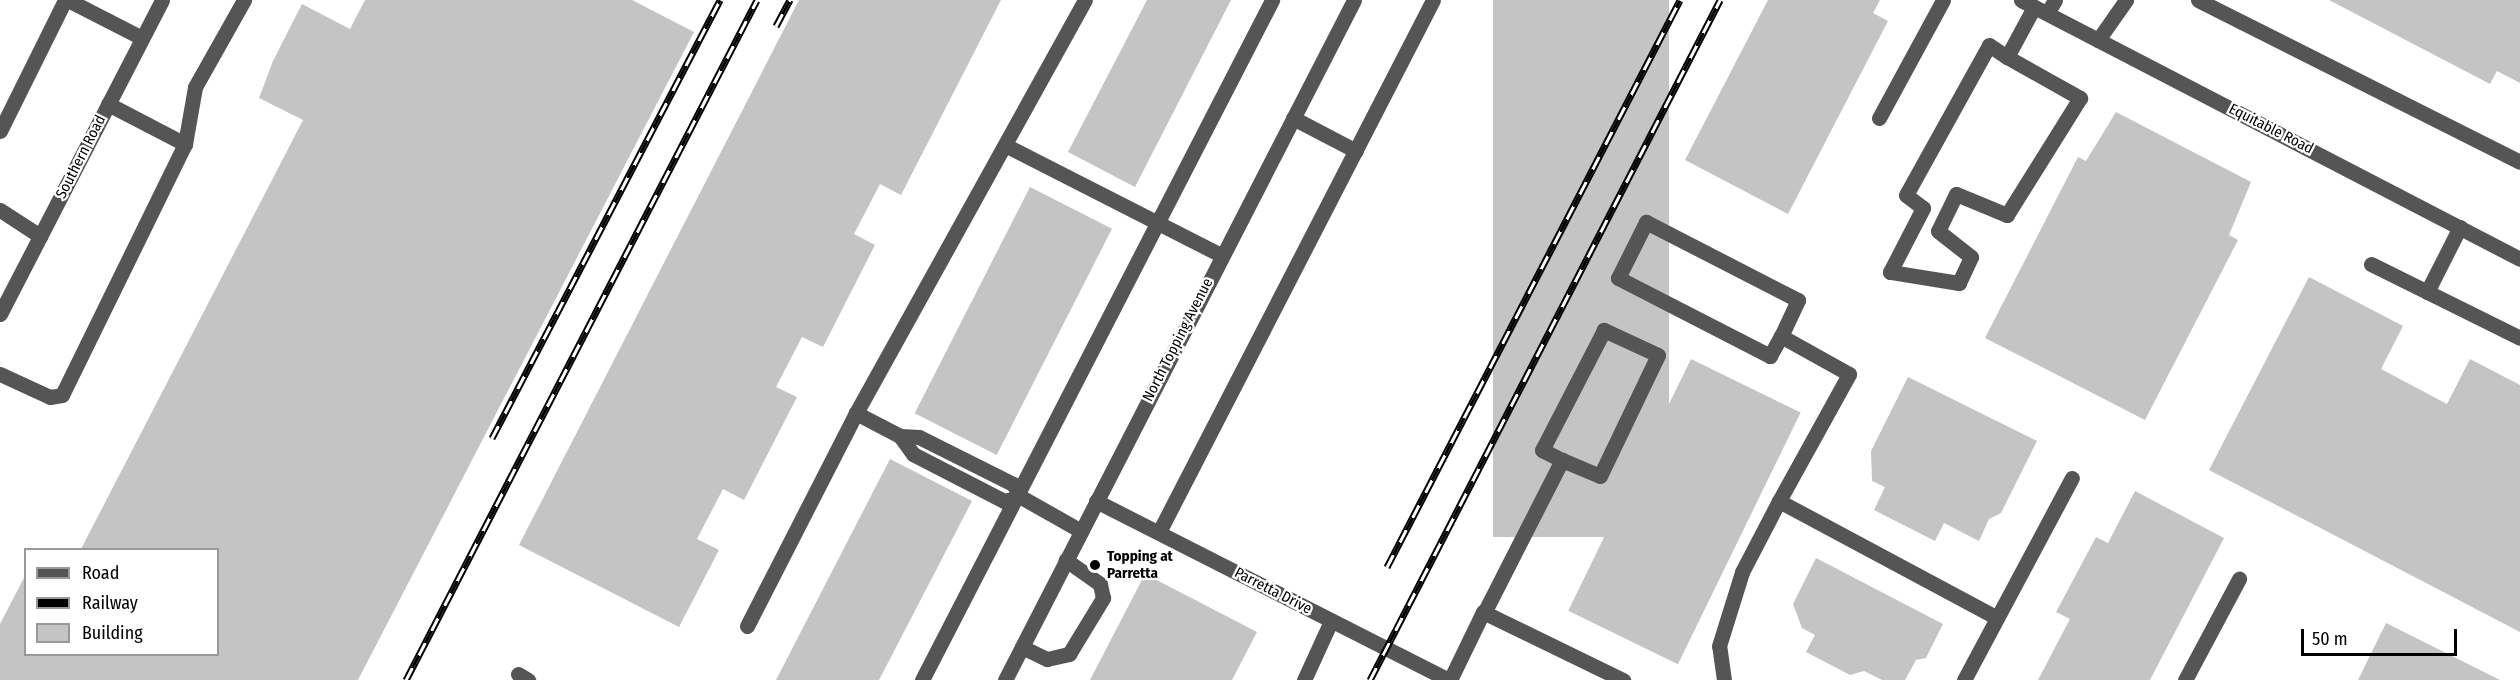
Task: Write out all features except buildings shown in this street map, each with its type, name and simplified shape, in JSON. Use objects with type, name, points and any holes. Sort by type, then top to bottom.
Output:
[{"type":"street","points":[[0,131],[67,0],[142,38]]},
{"type":"street","name":"Southern Road","points":[[0,314],[162,0]]},
{"type":"street","points":[[0,374],[50,397],[62,395],[185,144],[195,87],[244,0]]},
{"type":"street","points":[[747,626],[856,413],[1085,0]]},
{"type":"street","points":[[922,680],[1021,497],[1158,220],[1272,0]]},
{"type":"street","name":"North Topping Avenue","points":[[1005,680],[1221,255],[1354,0]]},
{"type":"street","points":[[1159,532],[1433,0]]},
{"type":"street","points":[[1879,118],[1943,0]]},
{"type":"street","points":[[2098,40],[2126,0]]},
{"type":"street","points":[[2198,0],[2520,162]]},
{"type":"street","points":[[2007,57],[2039,5]]},
{"type":"street","name":"Equitable Road","points":[[2039,5],[2098,40],[2520,258]]},
{"type":"street","points":[[1989,45],[2007,57],[2080,98],[2007,215],[1956,194],[1938,231],[1971,257],[1959,283],[1890,272],[1923,208],[1906,195],[1989,45]]},
{"type":"street","points":[[108,104],[185,144]]},
{"type":"street","points":[[1293,118],[1356,151]]},
{"type":"street","points":[[1005,145],[1158,220],[1221,255]]},
{"type":"street","points":[[0,210],[40,236]]},
{"type":"street","points":[[1646,222],[1798,300],[1781,336],[1770,356],[1618,278],[1646,222]]},
{"type":"street","points":[[2427,292],[2460,227]]},
{"type":"street","points":[[2371,264],[2520,338]]},
{"type":"street","points":[[1604,330],[1658,355],[1600,476],[1562,460],[1542,450],[1604,330]]},
{"type":"street","points":[[1724,680],[1719,646],[1742,572],[1849,374],[1781,336]]},
{"type":"street","points":[[856,413],[900,436],[913,454],[1004,501],[1021,497],[1081,531]]},
{"type":"street","points":[[1450,680],[1562,460]]},
{"type":"street","points":[[1964,680],[2072,478]]},
{"type":"street","name":"Parretta Drive","points":[[1096,501],[1450,680]]},
{"type":"street","points":[[1779,501],[1998,618]]},
{"type":"street","points":[[1022,647],[1047,659],[1068,654],[1103,598],[1100,584],[1066,560]]},
{"type":"street","points":[[2185,680],[2239,579]]},
{"type":"street","points":[[1484,613],[1623,680]]},
{"type":"street","points":[[1304,680],[1331,621]]},
{"type":"railway","points":[[492,438],[720,0]]},
{"type":"railway","points":[[406,680],[757,0]]},
{"type":"railway","points":[[776,26],[790,0]]},
{"type":"railway","points":[[1387,567],[1680,0]]},
{"type":"railway","points":[[1370,680],[1720,0]]},
{"type":"place","name":"Topping at Parretta","points":[[1095,565]]}]
